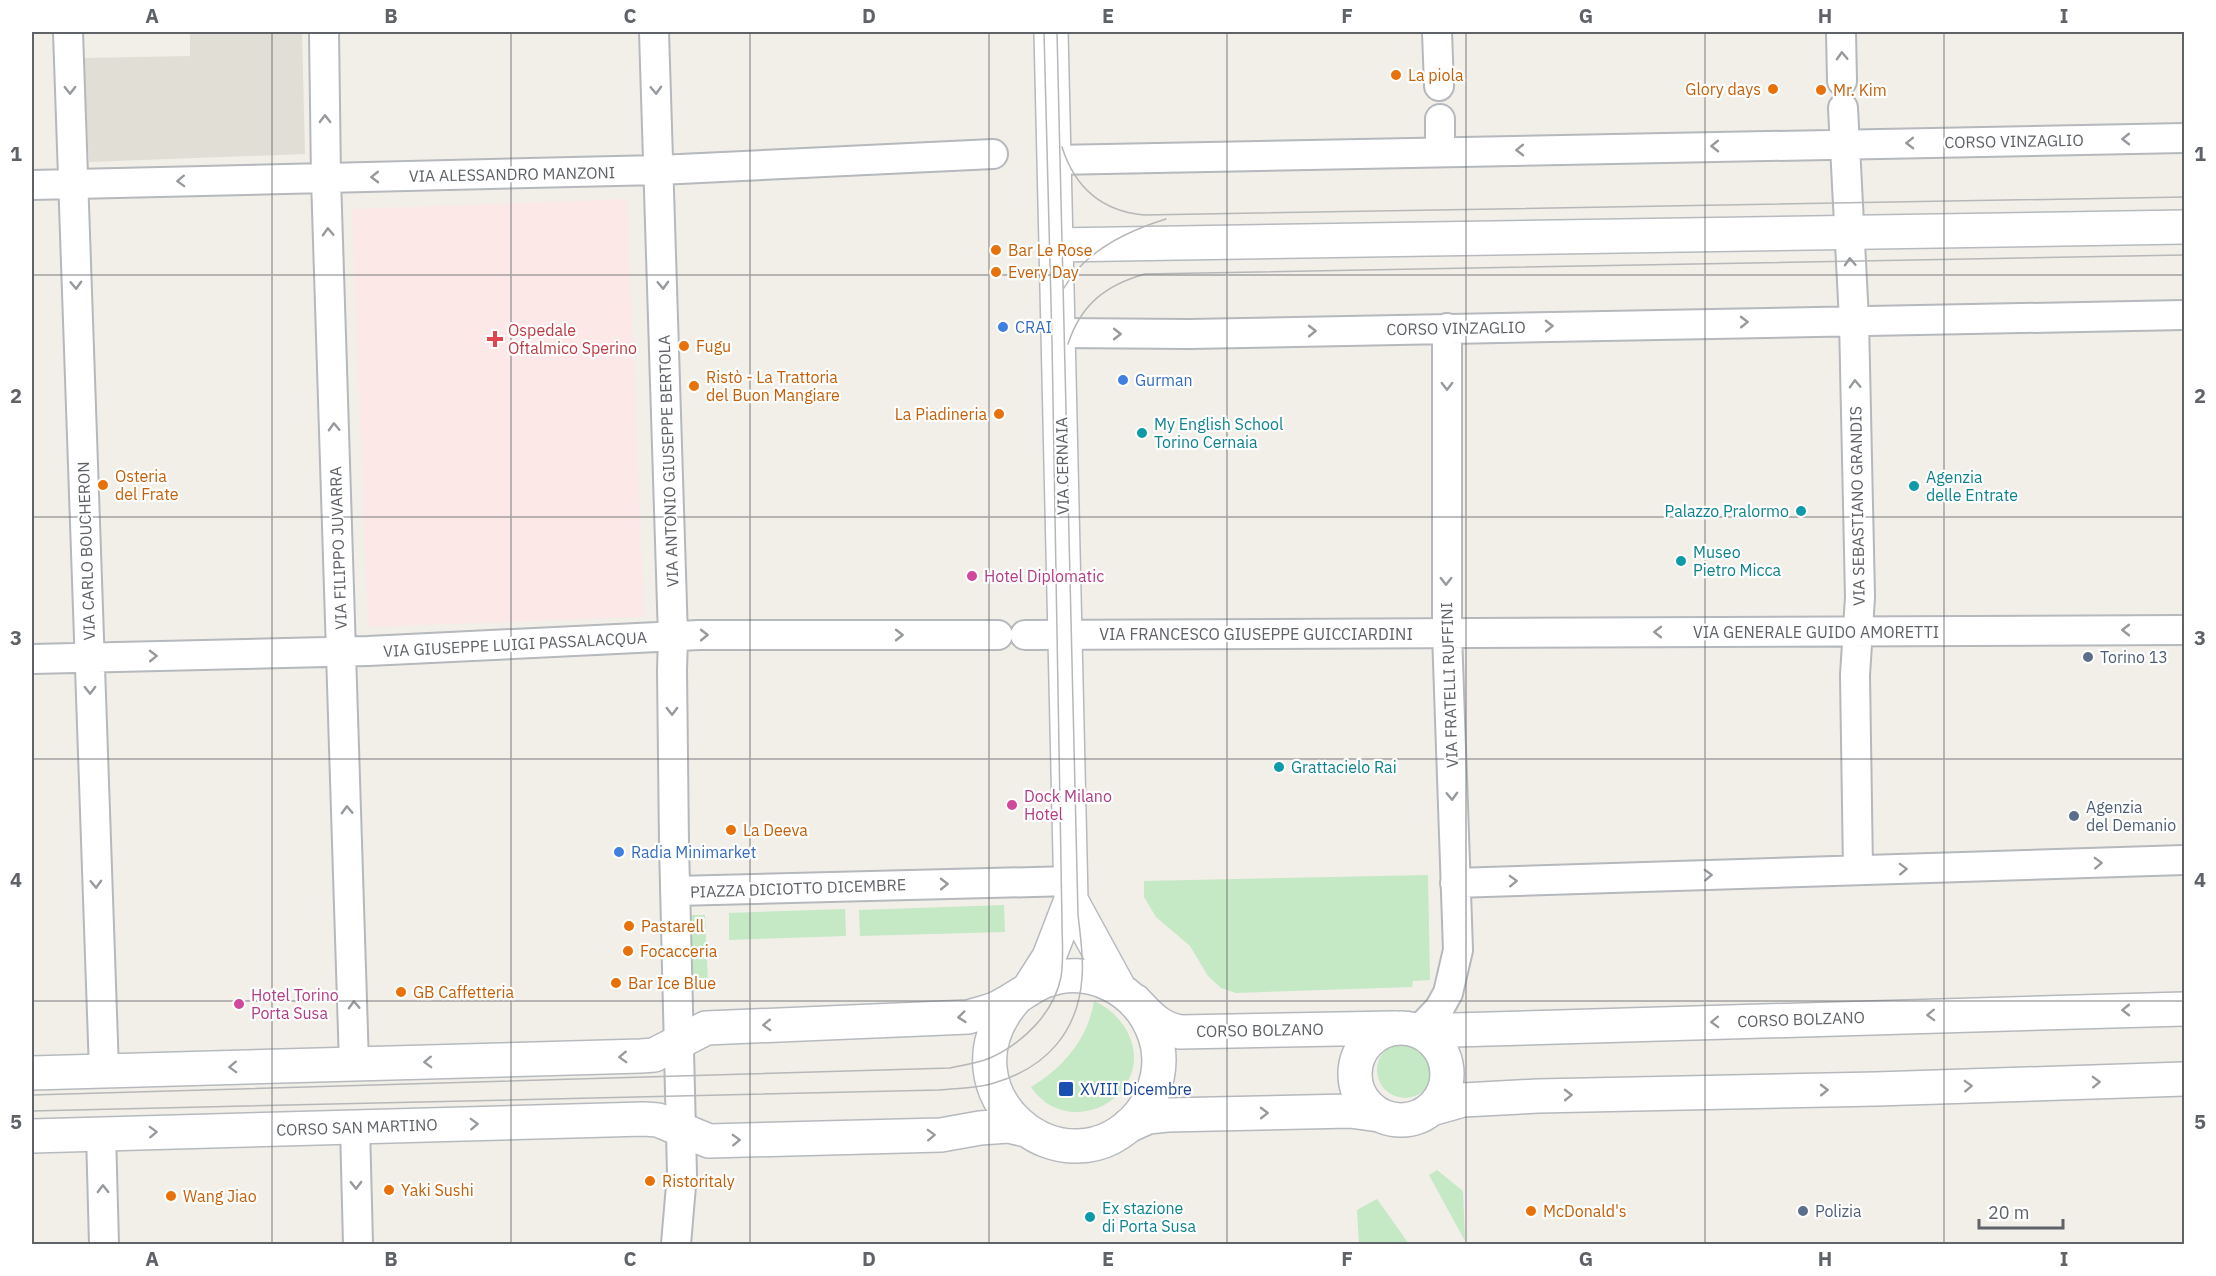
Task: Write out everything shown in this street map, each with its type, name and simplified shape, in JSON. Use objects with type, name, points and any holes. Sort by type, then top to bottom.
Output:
[{"type":"main road","name":"VIA CERNAIA","points":[[1022,994],[1050,957],[1071,891],[1051,32]]},
{"type":"main road","points":[[1056,245],[2184,226]]},
{"type":"main road","name":"VIA CERNAIA","points":[[1071,891],[1127,994]]},
{"type":"main road","points":[[32,1073],[654,1055],[706,1028],[968,1017],[996,1009],[1061,976],[1082,976],[1096,978],[1127,994],[1149,1020],[1156,1039],[1159,1057],[1155,1086],[1148,1102],[1128,1126]]},
{"type":"main road","points":[[1022,994],[999,1020],[993,1036],[989,1060],[990,1073],[999,1099],[1010,1116],[1036,1136],[1058,1144],[1082,1145],[1105,1140],[1148,1117],[1167,1115],[1350,1111],[1379,1114],[1391,1119],[1403,1120],[1463,1100],[1538,1096],[1876,1089],[2184,1079]]},
{"type":"main road","name":"CORSO BOLZANO","points":[[1127,994],[1156,1023],[1168,1030],[1180,1032],[1408,1029],[2184,1009]]},
{"type":"main road","points":[[1379,1114],[1366,1103],[1358,1090],[1357,1061],[1371,1038],[1382,1032],[1408,1029],[1434,1041],[1447,1066],[1446,1085],[1438,1102],[1431,1109]]},
{"type":"main road","name":"CORSO SAN MARTINO","points":[[32,1136],[644,1119],[658,1120],[680,1129]]},
{"type":"main road","points":[[680,1129],[709,1141],[941,1135],[1008,1126],[1026,1130]]},
{"type":"street","name":"VIA CARLO BOUCHERON","points":[[68,32],[100,1010],[104,1071]]},
{"type":"street","name":"VIA FILIPPO JUVARRA","points":[[324,32],[326,178],[354,1064]]},
{"type":"street","name":"VIA ANTONIO GIUSEPPE BERTOLA","points":[[654,32],[652,170],[673,637],[675,891]]},
{"type":"street","points":[[1437,32],[1439,86]]},
{"type":"street","points":[[1841,32],[1844,144],[1854,320]]},
{"type":"street","points":[[1440,118],[1440,151]]},
{"type":"street","name":"CORSO VINZAGLIO","points":[[1054,160],[2184,138]]},
{"type":"street","name":"VIA ALESSANDRO MANZONI","points":[[32,185],[652,170],[993,154]]},
{"type":"street","name":"CORSO VINZAGLIO","points":[[1058,333],[1189,334],[2184,315]]},
{"type":"street","name":"VIA SEBASTIANO GRANDIS","points":[[1854,320],[1860,597],[1855,675],[1858,870]]},
{"type":"street","name":"VIA FRATELLI RUFFINI","points":[[1408,1029],[1438,1009],[1448,993],[1458,950],[1447,633],[1447,328]]},
{"type":"street","name":"VIA GENERALE GUIDO AMORETTI","points":[[1447,633],[2184,630]]},
{"type":"street","name":"VIA FRANCESCO GIUSEPPE GUICCIARDINI","points":[[1065,634],[1447,633]]},
{"type":"street","name":"VIA GIUSEPPE LUIGI PASSALACQUA","points":[[32,659],[342,651],[673,637],[1065,634]]},
{"type":"street","points":[[1455,883],[2184,860]]},
{"type":"street","name":"PIAZZA DICIOTTO DICEMBRE","points":[[676,1245],[682,1174],[675,891],[1071,891]]},
{"type":"street","points":[[355,1127],[358,1245]]},
{"type":"street","points":[[101,1134],[104,1245]]},
{"type":"shaded area","points":[[190,32],[302,32],[305,154],[89,162],[83,58],[190,56]]},
{"type":"shaded area","name":"Ospedale Oftalmico Sperino","points":[[627,199],[644,617],[368,627],[352,209]]},
{"type":"green space","points":[[1428,875],[1430,980],[1413,981],[1412,987],[1236,993],[1221,988],[1208,976],[1190,946],[1156,917],[1144,897],[1144,881]]},
{"type":"green space","points":[[1004,905],[1005,932],[860,936],[859,910]]},
{"type":"green space","points":[[845,909],[846,936],[729,940],[729,913]]},
{"type":"green space","points":[[689,915],[705,915],[708,983],[692,983]]},
{"type":"green space","points":[[1094,1001],[1115,1016],[1130,1037],[1134,1061],[1131,1074],[1125,1086],[1104,1105],[1078,1112],[1065,1111],[1052,1106],[1031,1087],[1054,1071],[1072,1051],[1086,1028]]},
{"type":"green space","points":[[1399,1042],[1411,1042],[1421,1046],[1429,1054],[1433,1070],[1429,1086],[1421,1094],[1411,1098],[1399,1098],[1389,1094],[1381,1086],[1377,1076],[1377,1064],[1381,1054],[1389,1046]]},
{"type":"green space","points":[[1437,1170],[1463,1191],[1465,1241],[1429,1175]]},
{"type":"green space","points":[[1377,1199],[1409,1244],[1359,1244],[1357,1210]]},
{"type":"tram line","points":[[32,1095],[950,1068],[976,1063],[1002,1052],[1035,1025],[1052,1003],[1061,977],[1063,957],[1044,32]]},
{"type":"tram line","points":[[32,1111],[939,1090],[980,1086],[1013,1076],[1029,1068],[1056,1045],[1074,1015],[1082,978],[1082,946],[1078,914],[1057,32]]},
{"type":"tram line","points":[[1062,147],[1074,174],[1092,195],[1115,208],[1144,215],[2184,197]]},
{"type":"tram line","points":[[1064,288],[1083,263],[1108,244],[1122,236],[1166,219]]},
{"type":"tram line","points":[[1068,344],[1080,318],[1097,298],[1118,284],[1145,274],[2184,255]]},
{"type":"place","name":"La piola","points":[[1396,75]]},
{"type":"place","name":"Glory days","points":[[1773,89]]},
{"type":"place","name":"Mr. Kim","points":[[1821,90]]},
{"type":"place","name":"Bar Le Rose","points":[[996,250]]},
{"type":"place","name":"Every Day","points":[[996,272]]},
{"type":"place","name":"CRAI","points":[[1003,327]]},
{"type":"place","name":"Ospedale Oftalmico Sperino","points":[[495,339]]},
{"type":"place","name":"Fugu","points":[[684,346]]},
{"type":"place","name":"Gurman","points":[[1123,380]]},
{"type":"place","name":"Ristò - La Trattoria del Buon Mangiare","points":[[694,386]]},
{"type":"place","name":"La Piadineria","points":[[999,414]]},
{"type":"place","name":"My English School Torino Cernaia","points":[[1142,433]]},
{"type":"place","name":"Osteria del Frate","points":[[103,485]]},
{"type":"place","name":"Agenzia delle Entrate","points":[[1914,486]]},
{"type":"place","name":"Palazzo Pralormo","points":[[1801,511]]},
{"type":"place","name":"Museo Pietro Micca","points":[[1681,561]]},
{"type":"place","name":"Hotel Diplomatic","points":[[972,576]]},
{"type":"place","name":"Torino 13","points":[[2088,657]]},
{"type":"place","name":"Grattacielo Rai","points":[[1279,767]]},
{"type":"place","name":"Dock Milano Hotel","points":[[1012,805]]},
{"type":"place","name":"Agenzia del Demanio","points":[[2074,816]]},
{"type":"place","name":"La Deeva","points":[[731,830]]},
{"type":"place","name":"Radia Minimarket","points":[[619,852]]},
{"type":"place","name":"Pastarell","points":[[629,926]]},
{"type":"place","name":"Focacceria","points":[[628,951]]},
{"type":"place","name":"Bar Ice Blue","points":[[616,983]]},
{"type":"place","name":"GB Caffetteria","points":[[401,992]]},
{"type":"place","name":"Hotel Torino Porta Susa","points":[[239,1004]]},
{"type":"place","name":"XVIII Dicembre","points":[[1066,1089]]},
{"type":"place","name":"Ristoritaly","points":[[650,1181]]},
{"type":"place","name":"Yaki Sushi","points":[[389,1190]]},
{"type":"place","name":"Wang Jiao","points":[[171,1196]]},
{"type":"place","name":"McDonald's","points":[[1531,1211]]},
{"type":"place","name":"Polizia","points":[[1803,1211]]},
{"type":"place","name":"Ex stazione di Porta Susa","points":[[1090,1217]]}]
